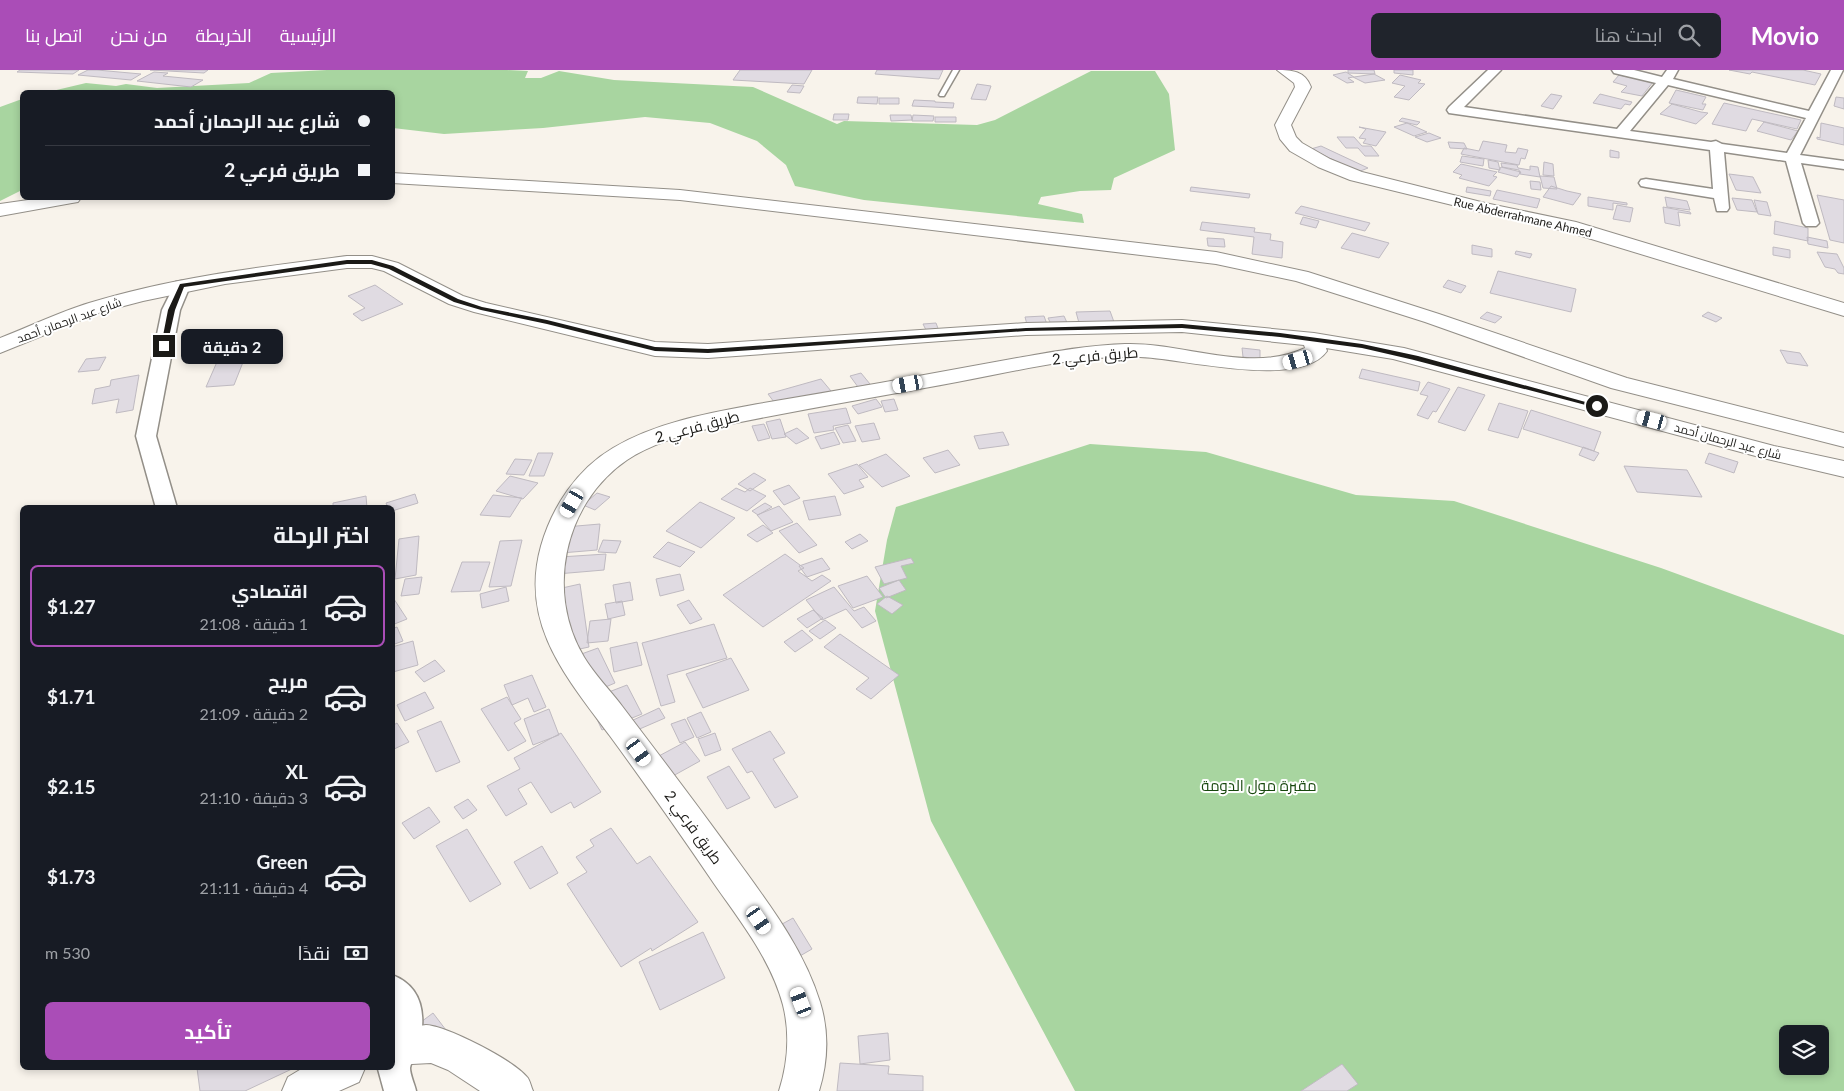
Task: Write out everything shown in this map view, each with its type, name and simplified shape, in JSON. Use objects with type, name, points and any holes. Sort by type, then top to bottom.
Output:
[{"type":"main road","name":"Rue Abderrahmane Ahmed","points":[[1284,70],[1301,81],[1303,87],[1283,125],[1288,139],[1308,155],[1340,170],[1375,182],[1569,226],[1844,310]]},
{"type":"main road","points":[[395,178],[680,195],[733,200],[1216,258],[1301,276],[1432,318],[1619,383],[1844,440]]},
{"type":"main road","points":[[0,210],[60,200]]},
{"type":"main road","name":"شارع عبد الرحمان أحمد","points":[[0,346],[94,308],[182,286],[347,262],[372,262],[391,267],[456,300],[481,308],[547,322],[655,349],[687,351],[757,348],[1026,330],[1157,326],[1209,328],[1314,339],[1396,353],[1788,457],[1844,469]]},
{"type":"main road","points":[[1301,276],[1323,277],[1380,292],[1583,358],[1669,383],[1844,424]]},
{"type":"main road","name":"طريق فرعي 2","points":[[799,1091],[805,1075],[807,1040],[801,1002],[786,963],[770,935],[706,843],[572,663],[558,633],[549,603],[549,570],[556,539],[565,514],[578,492],[597,471],[628,449],[665,433],[731,416],[1045,360],[1110,351],[1148,351],[1260,364],[1288,363],[1309,356],[1316,351],[1314,339]]},
{"type":"main road","points":[[398,1048],[433,1044],[470,1061],[513,1091]]},
{"type":"main road","points":[[302,1091],[326,1076],[340,1070]]},
{"type":"street","points":[[1495,70],[1454,110],[1844,165]]},
{"type":"street","points":[[1618,70],[1813,116]]},
{"type":"street","points":[[1621,133],[1674,70]]},
{"type":"street","points":[[1811,223],[1792,157],[1837,70]]},
{"type":"street","points":[[1828,90],[1844,92]]},
{"type":"street","points":[[1646,183],[1721,202],[1716,146]]},
{"type":"street","points":[[166,505],[146,436],[172,310],[182,286]]},
{"type":"street","points":[[395,992],[407,1006],[395,1064]]},
{"type":"street","points":[[394,1070],[400,1091]]},
{"type":"lane","points":[[942,95],[956,70]]},
{"type":"green space","points":[[327,70],[507,70],[528,71],[525,78],[541,78],[559,71],[614,80],[753,87],[837,124],[844,121],[977,125],[995,120],[1091,71],[1155,71],[1169,94],[1175,150],[1114,178],[1111,190],[1080,191],[1041,197],[1038,204],[1082,214],[1084,223],[864,200],[795,186],[786,165],[757,141],[710,123],[645,117],[543,128],[444,134],[395,128],[395,90],[56,90],[86,83],[116,86],[126,84],[157,88],[249,83],[271,73]]},
{"type":"green space","points":[[20,100],[20,191],[0,201],[0,107]]},
{"type":"green space","name":"مقبرة مول الدومة","points":[[1090,444],[1206,452],[1356,495],[1454,501],[1661,568],[1844,635],[1844,1091],[1075,1091],[931,821],[875,611],[887,540],[896,507]]},
{"type":"building","points":[[20,70],[79,70],[73,74],[17,72]]},
{"type":"building","points":[[88,70],[141,74],[131,80],[78,75]]},
{"type":"building","points":[[150,70],[208,70],[204,73]]},
{"type":"building","points":[[740,70],[812,70],[804,84],[733,80]]},
{"type":"building","points":[[877,70],[943,70],[939,79],[875,74]]},
{"type":"building","points":[[1348,70],[1374,70],[1375,74],[1348,73]]},
{"type":"building","points":[[1394,70],[1413,70],[1413,75],[1394,73]]},
{"type":"building","points":[[1729,70],[1803,70],[1821,74],[1815,85],[1752,72],[1750,74]]},
{"type":"building","points":[[154,72],[168,73],[163,76],[203,80],[191,87],[137,81]]},
{"type":"building","points":[[1346,72],[1354,77],[1374,74],[1385,80],[1365,83],[1353,77],[1348,78],[1354,82],[1347,83],[1333,75]]},
{"type":"building","points":[[1400,75],[1421,80],[1418,83],[1425,84],[1409,100],[1394,97],[1405,86],[1392,83]]},
{"type":"building","points":[[1619,75],[1653,82],[1642,96],[1621,92],[1627,86],[1613,82]]},
{"type":"building","points":[[977,84],[991,86],[986,100],[971,99]]},
{"type":"building","points":[[792,85],[804,86],[800,93],[787,92]]},
{"type":"building","points":[[1676,90],[1706,97],[1702,104],[1706,104],[1703,110],[1669,103]]},
{"type":"building","points":[[1551,94],[1562,96],[1553,109],[1541,106]]},
{"type":"building","points":[[1600,94],[1632,102],[1630,105],[1625,104],[1621,109],[1593,103]]},
{"type":"building","points":[[858,97],[878,97],[877,104],[857,103]]},
{"type":"building","points":[[1836,97],[1844,98],[1844,109],[1834,106]]},
{"type":"building","points":[[879,98],[899,98],[899,104],[879,104]]},
{"type":"building","points":[[914,100],[954,103],[953,108],[912,106]]},
{"type":"building","points":[[1724,103],[1801,120],[1797,129],[1752,119],[1746,131],[1712,124]]},
{"type":"building","points":[[1672,104],[1708,113],[1696,124],[1660,114]]},
{"type":"building","points":[[834,114],[849,114],[848,120],[833,120]]},
{"type":"building","points":[[890,115],[911,115],[912,120],[891,121]]},
{"type":"building","points":[[913,115],[934,116],[933,121],[912,121]]},
{"type":"building","points":[[935,117],[956,117],[956,122],[935,122]]},
{"type":"building","points":[[1402,118],[1420,122],[1417,125],[1399,121]]},
{"type":"building","points":[[1764,122],[1798,131],[1791,140],[1757,131]]},
{"type":"building","points":[[1407,123],[1427,132],[1414,136],[1394,127]]},
{"type":"building","points":[[1821,123],[1844,128],[1844,145],[1817,139],[1817,137],[1820,138]]},
{"type":"building","points":[[1359,127],[1386,132],[1376,146],[1363,143],[1366,139],[1359,138],[1366,129]]},
{"type":"building","points":[[1429,133],[1441,138],[1427,142],[1415,137]]},
{"type":"building","points":[[1337,137],[1354,137],[1362,146],[1371,146],[1379,156],[1365,156],[1358,148],[1346,148]]},
{"type":"building","points":[[1483,141],[1507,145],[1505,152],[1516,153],[1518,148],[1528,150],[1525,159],[1521,158],[1519,165],[1461,154],[1464,148],[1479,151]]},
{"type":"building","points":[[1448,142],[1464,143],[1467,149],[1450,148]]},
{"type":"building","points":[[1321,146],[1368,168],[1358,172],[1311,149]]},
{"type":"building","points":[[1610,150],[1619,152],[1619,158],[1610,157]]},
{"type":"building","points":[[1462,156],[1484,159],[1483,166],[1460,162]]},
{"type":"building","points":[[1488,160],[1498,162],[1500,170],[1489,168]]},
{"type":"building","points":[[1544,162],[1553,164],[1554,176],[1543,175]]},
{"type":"building","points":[[1501,163],[1517,165],[1518,168],[1530,170],[1530,166],[1538,167],[1540,177],[1520,174],[1519,170],[1502,167]]},
{"type":"building","points":[[1461,164],[1497,172],[1493,176],[1497,177],[1489,186],[1459,178],[1462,175],[1453,172]]},
{"type":"building","points":[[1501,167],[1521,172],[1517,177],[1498,172]]},
{"type":"building","points":[[1729,174],[1753,177],[1761,193],[1736,190]]},
{"type":"building","points":[[1540,176],[1554,177],[1557,189],[1543,188]]},
{"type":"building","points":[[1530,181],[1540,182],[1541,190],[1531,189]]},
{"type":"building","points":[[1551,186],[1581,194],[1573,205],[1543,197]]},
{"type":"building","points":[[1191,187],[1250,194],[1249,198],[1190,191]]},
{"type":"building","points":[[1467,187],[1491,191],[1490,196],[1466,192]]},
{"type":"building","points":[[1497,190],[1540,199],[1537,208],[1493,199]]},
{"type":"building","points":[[1817,195],[1844,200],[1844,243],[1830,240]]},
{"type":"building","points":[[1588,197],[1627,203],[1627,205],[1613,203],[1613,210],[1588,206]]},
{"type":"building","points":[[1665,197],[1687,201],[1690,210],[1667,207]]},
{"type":"building","points":[[1732,198],[1752,200],[1757,212],[1737,210]]},
{"type":"building","points":[[1754,200],[1767,202],[1771,216],[1758,214]]},
{"type":"building","points":[[1617,205],[1633,208],[1630,222],[1613,219]]},
{"type":"building","points":[[1301,206],[1370,223],[1365,231],[1295,213]]},
{"type":"building","points":[[1663,207],[1690,212],[1691,214],[1678,212],[1680,226],[1665,223]]},
{"type":"building","points":[[1303,217],[1319,221],[1316,228],[1300,224]]},
{"type":"building","points":[[1775,221],[1808,228],[1808,241],[1774,234]]},
{"type":"building","points":[[1202,222],[1255,228],[1254,232],[1271,234],[1270,240],[1283,242],[1282,258],[1252,254],[1254,237],[1200,230]]},
{"type":"building","points":[[1352,233],[1389,243],[1379,258],[1341,248]]},
{"type":"building","points":[[1807,237],[1827,241],[1828,248],[1808,244]]},
{"type":"building","points":[[1207,238],[1224,239],[1225,247],[1208,246]]},
{"type":"building","points":[[1472,245],[1492,249],[1492,257],[1472,254]]},
{"type":"building","points":[[1773,247],[1790,250],[1790,258],[1773,255]]},
{"type":"building","points":[[1516,251],[1532,254],[1530,258],[1515,254]]},
{"type":"building","points":[[1817,252],[1837,254],[1844,268],[1844,274],[1838,273],[1835,269],[1825,267]]},
{"type":"building","points":[[1498,271],[1576,289],[1571,312],[1490,293]]},
{"type":"building","points":[[1448,280],[1466,286],[1461,293],[1443,287]]},
{"type":"building","points":[[375,285],[403,304],[362,321],[353,314],[365,308],[348,296]]},
{"type":"building","points":[[1110,311],[1114,322],[1079,323],[1076,312]]},
{"type":"building","points":[[1487,312],[1502,317],[1495,323],[1480,318]]},
{"type":"building","points":[[1708,312],[1722,318],[1716,322],[1702,316]]},
{"type":"building","points":[[1044,316],[1048,327],[1028,328],[1025,317]]},
{"type":"building","points":[[1064,316],[1069,327],[1053,328],[1048,318]]},
{"type":"building","points":[[936,323],[939,331],[927,332],[923,324]]},
{"type":"building","points":[[1242,348],[1260,350],[1260,359],[1243,357]]},
{"type":"building","points":[[1780,350],[1800,353],[1808,366],[1787,363]]},
{"type":"building","points":[[247,352],[234,385],[206,387],[220,355]]},
{"type":"building","points":[[106,357],[99,370],[78,372],[86,359]]},
{"type":"building","points":[[1362,369],[1420,382],[1418,391],[1359,378]]},
{"type":"building","points":[[861,373],[870,384],[858,387],[850,376]]},
{"type":"building","points":[[139,375],[133,410],[116,413],[119,399],[92,404],[95,389],[110,386],[111,380]]},
{"type":"building","points":[[821,379],[831,391],[777,406],[768,394]]},
{"type":"building","points":[[1428,382],[1450,389],[1436,412],[1433,411],[1428,419],[1417,415],[1428,396],[1420,394]]},
{"type":"building","points":[[1458,387],[1485,395],[1465,431],[1438,422]]},
{"type":"building","points":[[876,399],[882,407],[858,414],[852,406]]},
{"type":"building","points":[[894,399],[898,410],[885,412],[881,401]]},
{"type":"building","points":[[1499,403],[1528,411],[1518,438],[1488,430]]},
{"type":"building","points":[[846,408],[851,423],[833,426],[834,430],[814,433],[808,414]]},
{"type":"building","points":[[1531,410],[1601,432],[1594,451],[1523,429]]},
{"type":"building","points":[[780,419],[786,437],[772,439],[766,422]]},
{"type":"building","points":[[874,423],[880,439],[862,442],[855,426]]},
{"type":"building","points":[[764,424],[770,438],[758,441],[752,426]]},
{"type":"building","points":[[848,425],[856,441],[843,443],[835,428]]},
{"type":"building","points":[[797,428],[809,438],[796,444],[784,434]]},
{"type":"building","points":[[834,432],[840,444],[821,449],[815,437]]},
{"type":"building","points":[[1003,432],[1009,445],[979,449],[974,436]]},
{"type":"building","points":[[1583,447],[1599,453],[1594,461],[1579,455]]},
{"type":"building","points":[[948,450],[960,465],[935,473],[923,458]]},
{"type":"building","points":[[538,453],[553,453],[544,476],[529,476]]},
{"type":"building","points":[[1709,453],[1738,462],[1734,473],[1705,463]]},
{"type":"building","points":[[886,454],[910,476],[882,487],[859,465]]},
{"type":"building","points":[[515,459],[532,460],[524,475],[506,474]]},
{"type":"building","points":[[857,464],[868,477],[859,480],[864,487],[844,494],[828,474]]},
{"type":"building","points":[[1624,466],[1687,470],[1702,497],[1637,492]]},
{"type":"building","points":[[754,473],[766,480],[750,491],[738,484]]},
{"type":"building","points":[[510,476],[538,483],[523,499],[496,491]]},
{"type":"building","points":[[789,485],[800,498],[784,505],[773,491]]},
{"type":"building","points":[[736,488],[745,492],[750,488],[766,496],[747,511],[721,499]]},
{"type":"building","points":[[597,493],[610,497],[595,510],[583,505]]},
{"type":"building","points":[[415,494],[418,503],[395,510],[395,505],[387,505],[386,503]]},
{"type":"building","points":[[493,495],[522,498],[510,517],[480,515]]},
{"type":"building","points":[[366,496],[367,505],[333,505],[333,503]]},
{"type":"building","points":[[835,496],[841,515],[809,520],[803,501]]},
{"type":"building","points":[[700,502],[735,518],[701,548],[666,531]]},
{"type":"building","points":[[765,503],[772,507],[758,515],[752,511]]},
{"type":"building","points":[[779,506],[793,522],[771,531],[757,515]]},
{"type":"building","points":[[797,523],[817,545],[799,553],[779,531]]},
{"type":"building","points":[[600,524],[597,550],[561,553],[565,527]]},
{"type":"building","points":[[763,525],[773,533],[757,542],[747,535]]},
{"type":"building","points":[[860,534],[868,541],[852,549],[845,542]]},
{"type":"building","points":[[419,536],[416,575],[395,579],[399,539]]},
{"type":"building","points":[[522,540],[511,586],[489,587],[500,541]]},
{"type":"building","points":[[603,540],[621,541],[616,553],[598,552]]},
{"type":"building","points":[[668,542],[695,552],[680,567],[653,557]]},
{"type":"building","points":[[606,554],[604,570],[557,574],[560,557]]},
{"type":"building","points":[[785,554],[804,568],[798,571],[812,581],[822,575],[831,581],[763,627],[723,595]]},
{"type":"building","points":[[822,558],[830,569],[807,577],[799,566]]},
{"type":"building","points":[[911,558],[914,563],[901,566],[907,578],[884,584],[875,567]]},
{"type":"building","points":[[462,562],[490,562],[480,591],[451,592]]},
{"type":"building","points":[[680,574],[684,590],[660,596],[656,579]]},
{"type":"building","points":[[867,576],[883,597],[853,608],[838,586]]},
{"type":"building","points":[[422,577],[419,594],[401,596],[405,579]]},
{"type":"building","points":[[899,580],[906,590],[886,598],[879,588]]},
{"type":"building","points":[[630,582],[633,600],[616,603],[613,585]]},
{"type":"building","points":[[580,584],[589,647],[561,653],[553,590]]},
{"type":"building","points":[[506,587],[509,601],[482,608],[480,594]]},
{"type":"building","points":[[834,587],[854,611],[864,607],[876,621],[862,628],[846,609],[822,620],[806,600]]},
{"type":"building","points":[[887,596],[903,605],[892,614],[877,604]]},
{"type":"building","points":[[689,600],[702,619],[690,624],[677,605]]},
{"type":"building","points":[[395,601],[407,619],[395,624]]},
{"type":"building","points":[[622,601],[625,615],[608,619],[605,604]]},
{"type":"building","points":[[813,610],[823,618],[807,628],[797,619]]},
{"type":"building","points":[[611,619],[608,641],[587,643],[590,621]]},
{"type":"building","points":[[825,620],[836,628],[820,639],[809,631]]},
{"type":"building","points":[[714,624],[727,658],[667,675],[675,702],[661,706],[642,643]]},
{"type":"building","points":[[397,627],[403,641],[395,644],[395,628]]},
{"type":"building","points":[[802,630],[813,640],[795,652],[784,642]]},
{"type":"building","points":[[840,634],[899,675],[871,699],[856,689],[869,678],[824,647]]},
{"type":"building","points":[[413,641],[418,665],[395,671],[395,646]]},
{"type":"building","points":[[637,642],[642,665],[614,672],[610,648]]},
{"type":"building","points":[[598,648],[615,683],[582,697],[565,660]]},
{"type":"building","points":[[731,658],[749,690],[703,708],[686,674]]},
{"type":"building","points":[[435,660],[445,671],[424,682],[415,672]]},
{"type":"building","points":[[532,675],[546,707],[534,712],[528,698],[512,705],[504,685]]},
{"type":"building","points":[[627,685],[642,714],[602,730],[588,700]]},
{"type":"building","points":[[425,692],[434,708],[405,721],[397,705]]},
{"type":"building","points":[[507,697],[521,719],[514,723],[526,741],[508,751],[481,709]]},
{"type":"building","points":[[659,708],[665,718],[635,731],[629,722]]},
{"type":"building","points":[[549,709],[559,735],[533,745],[524,719]]},
{"type":"building","points":[[701,712],[711,732],[697,738],[687,718]]},
{"type":"building","points":[[685,719],[694,737],[680,743],[671,724]]},
{"type":"building","points":[[441,721],[460,762],[436,772],[417,731]]},
{"type":"building","points":[[397,723],[409,742],[395,749],[395,724]]},
{"type":"building","points":[[770,731],[785,753],[773,759],[798,797],[775,808],[752,771],[747,773],[732,749]]},
{"type":"building","points":[[561,733],[601,792],[574,808],[571,802],[551,813],[531,782],[518,789],[527,804],[506,816],[487,786],[520,769],[514,758]]},
{"type":"building","points":[[715,733],[721,750],[705,756],[698,739]]},
{"type":"building","points":[[685,742],[700,761],[662,782],[657,757]]},
{"type":"building","points":[[729,766],[750,798],[727,809],[707,777]]},
{"type":"building","points":[[468,799],[477,810],[463,819],[454,807]]},
{"type":"building","points":[[429,807],[440,822],[414,839],[402,823]]},
{"type":"building","points":[[611,828],[637,864],[650,856],[698,922],[652,951],[651,948],[621,967],[567,884],[587,872],[576,857],[594,846],[590,840]]},
{"type":"building","points":[[467,829],[501,884],[470,902],[436,846]]},
{"type":"building","points":[[542,846],[558,873],[530,889],[514,862]]},
{"type":"building","points":[[793,918],[812,949],[786,964],[766,933]]},
{"type":"building","points":[[703,932],[725,978],[660,1010],[639,962]]},
{"type":"building","points":[[433,1013],[449,1034],[413,1028]]},
{"type":"building","points":[[888,1033],[890,1060],[860,1064],[858,1036]]},
{"type":"building","points":[[840,1063],[889,1066],[888,1074],[923,1076],[923,1091],[837,1091]]},
{"type":"building","points":[[1342,1064],[1358,1084],[1347,1091],[1301,1091]]},
{"type":"building","points":[[197,1070],[290,1070],[245,1091],[200,1091]]},
{"type":"route","points":[[164,346],[172,310],[182,286],[225,278],[347,262],[372,262],[391,267],[456,300],[481,308],[547,322],[655,349],[708,351],[1026,330],[1182,326],[1299,337],[1362,346],[1396,353],[1597,406]]}]
